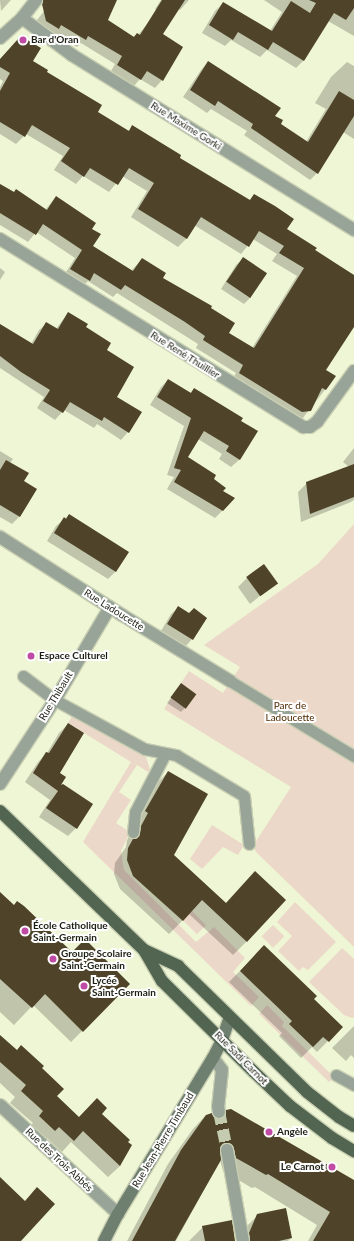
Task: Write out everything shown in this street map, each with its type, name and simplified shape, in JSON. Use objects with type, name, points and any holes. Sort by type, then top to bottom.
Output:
[{"type":"main road","name":"Rue Sadi Carnot","points":[[0,811],[144,950],[162,981],[290,1106],[332,1138],[354,1151]]},
{"type":"main road","name":"Rue Sadi Carnot","points":[[144,950],[178,966],[307,1092],[339,1117],[354,1126]]},
{"type":"main road","name":"Rue Jean-Pierre Timbaud","points":[[104,1241],[118,1214],[213,1058],[222,1040],[230,1017]]},
{"type":"street","points":[[0,38],[22,18],[36,0]]},
{"type":"street","name":"Rue Maxime Gorki","points":[[22,18],[72,55],[354,230]]},
{"type":"street","name":"Rue René Thuillier","points":[[0,239],[303,427],[310,427],[317,422],[354,371]]},
{"type":"street","name":"Rue Ladoucette","points":[[0,537],[230,681]]},
{"type":"street","name":"Rue Thibault","points":[[0,784],[55,700],[110,607]]},
{"type":"street","points":[[213,1058],[222,1070],[218,1106],[219,1112]]},
{"type":"street","name":"Rue des Trois Abbés","points":[[0,1105],[118,1214]]},
{"type":"street","points":[[227,1150],[244,1241]]},
{"type":"lane","points":[[23,676],[55,700],[145,749],[176,755],[244,796],[249,844]]},
{"type":"lane","points":[[230,681],[354,756]]},
{"type":"lane","points":[[133,832],[135,812],[165,754]]},
{"type":"lane","points":[[336,1075],[354,1085]]},
{"type":"green space","name":"Parc de Ladoucette","points":[[354,524],[354,947],[256,852],[253,846],[291,787],[164,709],[189,671],[223,693],[240,667],[204,645],[318,564]]},
{"type":"green space","points":[[73,715],[146,757],[150,769],[148,772],[137,765],[119,792],[131,800],[116,823],[130,832],[121,851],[124,870],[196,942],[214,927],[245,958],[233,972],[259,997],[251,1006],[83,842],[131,762],[68,723]]},
{"type":"green space","points":[[212,825],[244,845],[238,855],[223,847],[202,869],[190,859]]},
{"type":"green space","points":[[295,902],[336,942],[308,970],[303,967],[299,971],[278,951],[292,936],[277,922]]},
{"type":"green space","points":[[192,911],[206,925],[197,934],[183,920]]},
{"type":"green space","points":[[273,925],[284,936],[273,948],[262,936]]},
{"type":"green space","points":[[342,948],[354,959],[354,1017],[352,1018],[344,1015],[309,982]]},
{"type":"green space","points":[[267,1005],[284,1022],[282,1026],[334,1077],[329,1082],[259,1014]]},
{"type":"building","points":[[43,0],[117,0],[108,20],[134,37],[137,33],[140,35],[162,0],[185,0],[163,34],[183,47],[163,81],[147,71],[141,80],[117,65],[122,56],[88,36],[86,40],[61,25],[59,29],[46,21],[42,4]]},
{"type":"building","points":[[309,0],[354,0],[354,8],[346,20],[334,13],[304,61],[273,42],[268,50],[238,32],[233,40],[209,25],[223,2],[272,31],[291,1],[310,13],[316,3]]},
{"type":"building","points":[[18,39],[26,39],[41,48],[33,61],[48,70],[47,72],[102,105],[98,112],[129,131],[132,125],[181,155],[180,158],[250,200],[254,194],[275,206],[294,219],[287,229],[317,248],[315,250],[354,275],[354,327],[326,370],[336,376],[326,390],[322,388],[311,411],[302,412],[239,373],[243,365],[203,340],[205,336],[185,322],[125,285],[121,290],[94,273],[90,281],[70,269],[82,250],[43,224],[36,235],[0,213],[0,184],[14,192],[16,189],[47,210],[56,196],[96,223],[92,229],[101,234],[93,246],[133,271],[142,258],[166,273],[163,278],[212,306],[211,308],[235,323],[229,333],[254,348],[304,268],[279,253],[284,246],[259,231],[249,247],[201,217],[187,239],[138,209],[154,183],[129,168],[118,185],[90,168],[84,177],[61,161],[70,148],[32,125],[25,137],[0,122],[0,91],[10,73],[0,67],[0,59]]},
{"type":"building","points":[[208,61],[281,108],[275,116],[283,120],[281,124],[308,142],[339,91],[354,100],[354,116],[318,174],[251,128],[253,124],[218,101],[215,106],[190,90]]},
{"type":"building","points":[[243,257],[267,273],[250,298],[226,282]]},
{"type":"building","points":[[68,312],[88,324],[86,327],[111,343],[107,350],[134,367],[117,397],[142,412],[129,433],[104,417],[102,421],[70,402],[63,413],[43,401],[50,390],[21,372],[0,356],[0,324],[33,344],[46,322],[58,329]]},
{"type":"building","points":[[168,379],[191,393],[194,388],[243,418],[241,421],[258,431],[240,460],[226,451],[229,446],[204,431],[188,457],[216,475],[214,479],[226,488],[223,491],[235,498],[223,511],[174,482],[181,470],[174,468],[191,418],[157,397]]},
{"type":"building","points":[[6,460],[29,473],[24,481],[37,489],[20,517],[0,505],[0,470]]},
{"type":"building","points":[[354,464],[354,497],[310,514],[306,482]]},
{"type":"building","points":[[69,514],[129,552],[116,572],[54,533],[64,517],[66,519]]},
{"type":"building","points":[[264,564],[278,583],[260,596],[246,577]]},
{"type":"building","points":[[178,606],[189,613],[194,608],[207,618],[193,640],[167,624]]},
{"type":"building","points":[[181,683],[196,694],[186,709],[170,698]]},
{"type":"building","points":[[68,723],[84,733],[60,773],[66,777],[61,785],[63,784],[93,804],[77,829],[46,808],[58,791],[33,773],[46,752],[49,753]]},
{"type":"building","points":[[168,771],[208,794],[174,855],[226,903],[255,871],[286,900],[247,942],[202,900],[183,921],[133,876],[127,860],[128,848],[133,839],[139,836],[141,826],[148,813],[145,811]]},
{"type":"building","name":"Groupe Scolaire Saint-Germain","points":[[0,892],[14,905],[17,901],[24,906],[72,952],[85,939],[130,984],[83,1032],[45,994],[32,1008],[0,979]]},
{"type":"building","points":[[264,945],[317,996],[314,999],[343,1027],[329,1042],[323,1037],[313,1047],[289,1024],[292,1021],[240,971]]},
{"type":"building","points":[[0,1035],[17,1050],[21,1045],[44,1066],[42,1068],[64,1089],[57,1096],[79,1117],[97,1098],[107,1108],[102,1114],[130,1140],[128,1142],[132,1145],[120,1166],[83,1131],[74,1141],[59,1127],[55,1131],[39,1116],[43,1111],[21,1091],[26,1085],[0,1062]]},
{"type":"building","points":[[231,1109],[354,1180],[354,1241],[313,1241],[330,1212],[268,1174],[266,1175],[236,1158],[233,1146],[226,1143],[220,1148],[221,1160],[175,1241],[132,1241],[181,1150],[206,1115],[212,1113],[216,1119],[221,1119],[226,1115],[226,1110]]},
{"type":"building","points":[[0,1177],[25,1201],[37,1187],[55,1204],[21,1241],[0,1241]]},
{"type":"building","points":[[286,1208],[292,1238],[279,1241],[250,1241],[249,1233],[257,1214]]},
{"type":"building","points":[[232,1220],[235,1241],[205,1241],[202,1226]]},
{"type":"tunnel","points":[[219,1112],[227,1150]]},
{"type":"place","name":"Bar d'Oran","points":[[23,40]]},
{"type":"place","name":"Espace Culturel","points":[[31,656]]},
{"type":"place","name":"École Catholique Saint-Germain","points":[[25,931]]},
{"type":"place","name":"Groupe Scolaire Saint-Germain","points":[[53,959]]},
{"type":"place","name":"Lycée Saint-Germain","points":[[84,986]]},
{"type":"place","name":"Angèle","points":[[269,1132]]},
{"type":"place","name":"Le Carnot","points":[[332,1167]]}]
